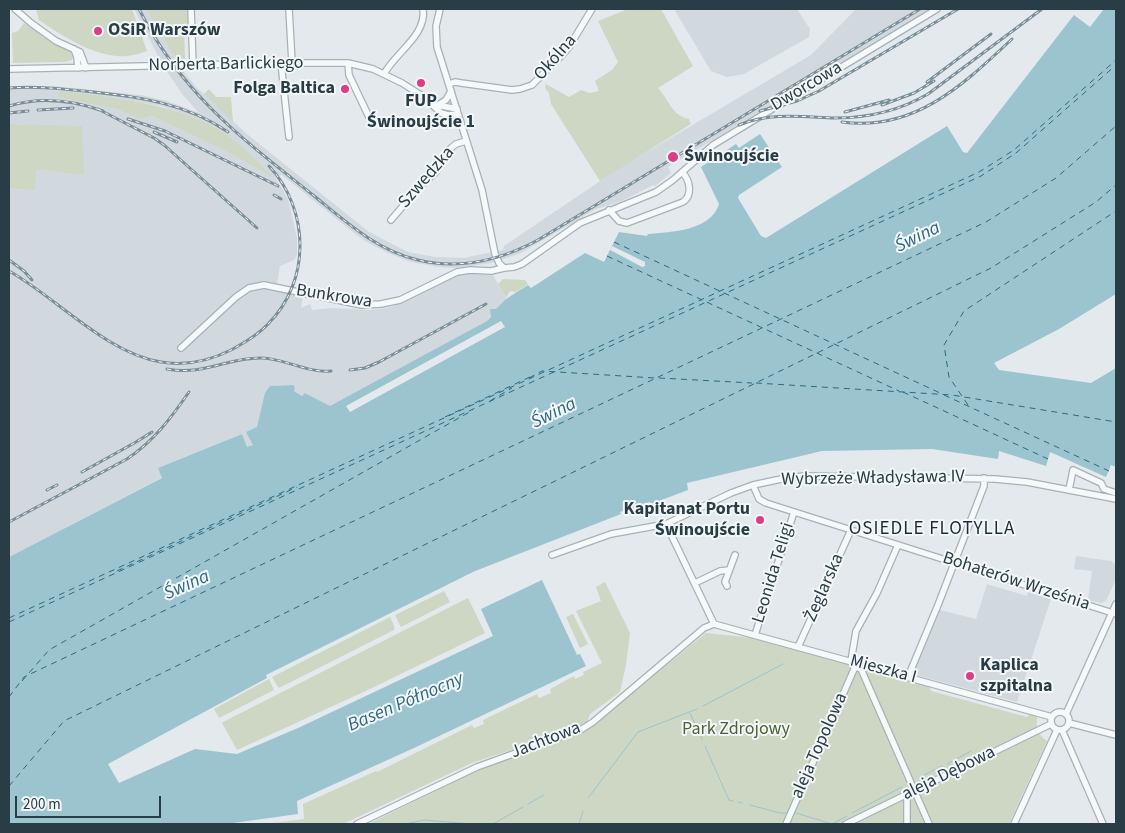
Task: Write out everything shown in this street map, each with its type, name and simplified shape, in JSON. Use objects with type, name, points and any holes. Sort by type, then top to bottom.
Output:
[{"type":"street","points":[[15,9],[56,41],[80,52],[86,68]]},
{"type":"street","points":[[191,9],[193,65]]},
{"type":"street","points":[[289,9],[292,63]]},
{"type":"street","points":[[384,74],[390,63],[420,29],[423,22],[423,9]]},
{"type":"street","points":[[440,9],[436,26],[437,47],[482,190],[495,254],[499,263],[504,268]]},
{"type":"street","name":"Okólna","points":[[449,84],[455,82],[512,90],[532,85],[569,47],[592,9]]},
{"type":"street","name":"Dworcowa","points":[[504,268],[522,264],[569,229],[587,219],[633,203],[656,192],[713,145],[937,9]]},
{"type":"street","points":[[74,49],[78,68]]},
{"type":"street","points":[[281,63],[289,137]]},
{"type":"street","name":"Norberta Barlickiego","points":[[9,70],[281,63],[348,64],[384,74],[402,83],[435,105],[441,113],[458,111]]},
{"type":"street","points":[[348,64],[349,75],[369,117]]},
{"type":"street","points":[[435,105],[446,100],[451,91]]},
{"type":"street","name":"Szwedzka","points":[[391,220],[420,186],[435,173],[453,146],[466,141]]},
{"type":"street","points":[[609,210],[619,220],[627,222],[683,202],[690,194],[687,179],[682,172]]},
{"type":"street","name":"Bunkrowa","points":[[181,348],[241,293],[254,286],[269,285],[356,304],[372,305],[400,300],[457,272],[470,270],[491,271],[504,268]]},
{"type":"street","points":[[1069,490],[1072,473],[1101,483],[1104,489],[1116,493]]},
{"type":"street","name":"Wybrzeże Władysława IV","points":[[552,556],[604,536],[666,524],[731,493],[753,485],[805,476],[984,478],[1027,482],[1116,499]]},
{"type":"street","points":[[908,677],[955,562],[984,486],[984,478]]},
{"type":"street","name":"Bohaterów Września","points":[[753,485],[761,501],[1115,613]]},
{"type":"street","name":"Leonida Teligi","points":[[755,635],[794,512]]},
{"type":"street","points":[[666,524],[714,624]]},
{"type":"street","name":"Żeglarska","points":[[798,647],[851,530]]},
{"type":"street","points":[[851,661],[856,631],[877,593],[898,545]]},
{"type":"street","points":[[727,586],[725,582],[735,556]]},
{"type":"street","points":[[695,583],[720,571],[729,570]]},
{"type":"street","points":[[1014,824],[1059,730],[1067,727],[1069,722],[1066,714],[1115,613],[1116,604]]},
{"type":"street","name":"Mieszka I","points":[[714,624],[908,677],[1052,721]]},
{"type":"street","name":"Jachtowa","points":[[357,824],[477,767],[582,729],[649,676],[704,628],[714,624]]},
{"type":"street","name":"aleja Topolowa","points":[[786,824],[855,667],[861,669],[915,791]]},
{"type":"street","points":[[1066,714],[1059,712],[1052,721],[1059,730],[1104,824]]},
{"type":"street","name":"aleja Dębowa","points":[[846,824],[1052,721]]},
{"type":"street","points":[[1069,722],[1116,734]]},
{"type":"street","points":[[915,791],[929,824]]},
{"type":"street","points":[[907,794],[907,824]]},
{"type":"shaded area","points":[[134,9],[146,9],[176,60],[160,60]]},
{"type":"shaded area","points":[[674,9],[797,9],[810,29],[809,37],[744,74],[727,77],[711,71]]},
{"type":"shaded area","points":[[856,9],[929,9],[668,167],[671,173],[655,186],[653,185],[620,202],[596,209],[521,253],[492,263],[456,268],[438,267],[411,262],[388,253],[365,241],[282,175],[275,177],[288,199],[297,238],[297,255],[294,260],[280,266],[276,290],[303,295],[301,308],[310,304],[312,310],[332,308],[370,310],[387,308],[395,306],[395,304],[454,276],[466,273],[493,275],[506,299],[487,321],[330,407],[306,393],[302,396],[293,390],[293,385],[270,386],[257,427],[249,435],[253,445],[247,448],[242,434],[158,468],[163,477],[9,557],[9,179],[23,124],[9,124],[9,87],[53,86],[141,95],[167,101],[199,113],[183,95],[163,66],[179,66],[196,87],[247,134],[369,232],[408,252],[435,257],[463,258],[503,250],[504,246],[618,169],[811,55]],"holes":[[[59,92],[161,106],[191,117],[220,131],[239,145],[272,176],[231,153],[152,116],[140,119],[116,109],[76,100]]]},
{"type":"shaded area","points":[[1076,556],[1111,561],[1116,565],[1116,579],[1106,601],[1101,603],[1088,600],[1092,571],[1074,569]]},
{"type":"shaded area","points":[[987,584],[1027,596],[1028,592],[1051,599],[1017,702],[916,675],[914,670],[940,610],[976,619]]},
{"type":"green space","name":"OSiR Warszów","points":[[36,9],[132,9],[147,51],[131,56],[116,56],[81,46],[39,20]]},
{"type":"green space","points":[[146,9],[187,9],[188,23],[184,24],[185,59],[176,60]]},
{"type":"green space","points":[[628,9],[661,9],[693,66],[658,88],[675,111],[689,119],[691,124],[600,181],[551,104],[549,93],[545,88],[546,84],[569,97],[581,90],[590,93],[599,91],[595,81],[612,70],[618,62],[598,21]]},
{"type":"green space","points":[[24,23],[47,39],[70,51],[73,57],[72,60],[64,62],[13,63],[12,33],[18,31]]},
{"type":"green space","points":[[209,89],[216,97],[231,97],[233,122],[204,94]]},
{"type":"green space","points":[[59,91],[141,103],[181,113],[219,130],[234,140],[274,178],[230,153],[152,116],[140,119],[116,109],[58,97]]},
{"type":"green space","points":[[9,124],[82,126],[84,175],[36,169],[35,190],[9,188]]},
{"type":"green space","points":[[503,279],[525,280],[528,284],[516,292],[510,291],[506,298],[498,284]]},
{"type":"green space","points":[[605,582],[630,633],[626,665],[620,692],[590,714],[586,725],[472,763],[343,824],[266,824],[304,819],[303,804],[377,772],[472,725],[474,728],[484,724],[483,720],[537,694],[539,698],[551,693],[550,689],[574,676],[575,679],[584,675],[583,672],[602,663],[576,611],[601,601],[596,587]]},
{"type":"green space","points":[[444,591],[450,602],[401,627],[395,615]]},
{"type":"green space","points":[[468,598],[485,633],[370,689],[237,750],[223,722]]},
{"type":"green space","points":[[573,614],[588,644],[580,648],[566,617]]},
{"type":"green space","points":[[390,617],[394,630],[279,688],[272,677]]},
{"type":"green space","name":"Park Zdrojowy","points":[[706,633],[754,638],[929,686],[931,691],[1027,717],[1030,714],[1037,717],[1038,730],[1047,741],[1009,824],[368,824],[487,766],[574,736],[586,730]]},
{"type":"green space","points":[[269,679],[274,690],[219,718],[214,709]]},
{"type":"water","points":[[1104,9],[1116,9],[1116,294],[1059,329],[994,363],[999,370],[1091,383],[1116,368],[1116,467],[1111,465],[1106,477],[1050,452],[1046,466],[999,451],[998,459],[932,449],[822,451],[687,483],[688,490],[651,504],[650,502],[620,512],[621,514],[475,571],[266,675],[267,678],[108,764],[119,783],[195,749],[237,754],[298,728],[493,636],[481,609],[542,580],[577,655],[580,654],[586,666],[297,801],[298,814],[226,824],[9,824],[9,557],[162,478],[158,468],[242,434],[247,447],[253,445],[246,432],[257,427],[265,393],[270,386],[293,385],[295,387],[294,391],[302,396],[305,393],[330,406],[487,321],[491,317],[490,309],[496,309],[506,299],[528,285],[531,288],[585,253],[604,262],[619,232],[647,236],[648,234],[678,231],[699,225],[708,220],[715,213],[719,204],[701,167],[736,144],[739,148],[760,134],[782,167],[739,195],[738,198],[761,236],[766,238],[947,126],[963,152],[967,153],[1074,15],[1090,27]]},
{"type":"pier","points":[[612,246],[645,262],[645,266],[642,267],[610,250]]},
{"type":"pier","points":[[501,321],[505,327],[350,412],[346,406]]},
{"type":"waterway","points":[[703,706],[783,664]]},
{"type":"waterway","points":[[588,798],[638,732],[697,709]]},
{"type":"waterway","points":[[690,713],[702,739]]},
{"type":"waterway","points":[[705,746],[729,800],[733,801]]},
{"type":"waterway","points":[[947,764],[971,751]]},
{"type":"waterway","points":[[920,777],[942,766]]},
{"type":"waterway","points":[[852,813],[902,787]]},
{"type":"waterway","points":[[528,804],[544,795]]},
{"type":"waterway","points":[[738,802],[742,803]]},
{"type":"waterway","points":[[750,805],[780,813],[788,813]]},
{"type":"waterway","points":[[493,824],[523,807]]},
{"type":"waterway","points":[[579,824],[583,811]]},
{"type":"waterway","points":[[796,813],[832,824],[847,816]]},
{"type":"waterway","points":[[405,824],[424,820],[472,824]]},
{"type":"ferry route","points":[[9,618],[979,172],[1014,150],[1116,60]]},
{"type":"ferry route","points":[[9,622],[981,176],[1016,153],[1116,65]]},
{"type":"ferry route","points":[[9,697],[24,677],[986,222],[1056,178],[1116,126]]},
{"type":"ferry route","points":[[9,786],[64,721],[991,268],[1096,202],[1116,185]]},
{"type":"ferry route","points":[[968,405],[949,377],[944,345],[964,311],[1116,211]]},
{"type":"ferry route","points":[[614,242],[940,393]]},
{"type":"ferry route","points":[[607,256],[899,391]]},
{"type":"ferry route","points":[[529,378],[542,371],[655,378]]},
{"type":"ferry route","points":[[445,417],[532,376]]},
{"type":"ferry route","points":[[659,378],[752,383]]},
{"type":"ferry route","points":[[756,383],[952,395],[1116,422]]},
{"type":"ferry route","points":[[490,401],[512,388]]},
{"type":"ferry route","points":[[903,392],[1048,459]]},
{"type":"ferry route","points":[[944,395],[1109,471]]},
{"type":"ferry route","points":[[22,681],[49,650],[473,410]]},
{"type":"ferry route","points":[[117,571],[297,487]]},
{"type":"railway","points":[[139,9],[156,39],[194,90],[261,154],[349,224],[375,242],[418,260],[449,264],[495,258],[538,240],[920,9]]},
{"type":"railway","points":[[760,111],[797,101],[819,91],[958,9]]},
{"type":"railway","points":[[739,125],[763,118],[775,117],[859,117],[906,105],[928,94],[1042,9]]},
{"type":"railway","points":[[927,82],[991,34]]},
{"type":"railway","points":[[842,122],[868,123],[892,120],[936,102],[975,73],[1012,39]]},
{"type":"railway","points":[[882,105],[914,93],[934,81]]},
{"type":"railway","points":[[9,88],[62,89],[146,99],[180,108],[212,122],[228,132]]},
{"type":"railway","points":[[9,106],[45,100],[80,104],[103,111]]},
{"type":"railway","points":[[845,112],[889,100]]},
{"type":"railway","points":[[38,110],[73,108]]},
{"type":"railway","points":[[98,109],[164,145],[257,228]]},
{"type":"railway","points":[[9,113],[28,111]]},
{"type":"railway","points":[[128,119],[165,131],[278,186]]},
{"type":"railway","points":[[154,132],[177,142]]},
{"type":"railway","points":[[9,271],[101,336],[141,357],[161,362],[179,363],[197,362],[223,354],[251,338],[268,324],[282,307],[292,287],[298,267],[300,245],[298,224],[292,203],[282,184],[269,166]]},
{"type":"railway","points":[[274,195],[281,199]]},
{"type":"railway","points":[[9,260],[24,271],[32,280]]},
{"type":"railway","points":[[350,370],[365,368],[379,362],[486,304]]},
{"type":"railway","points":[[167,369],[193,370],[238,360],[262,358],[313,370],[331,371]]},
{"type":"railway","points":[[9,522],[137,452],[146,445],[176,411],[189,392]]},
{"type":"railway","points":[[82,472],[152,432]]},
{"type":"railway","points":[[47,490],[57,485]]},
{"type":"place","name":"OSiR Warszów","points":[[98,31]]},
{"type":"place","name":"FUP Świnoujście 1","points":[[421,83]]},
{"type":"place","name":"Folga Baltica","points":[[345,89]]},
{"type":"place","name":"Świnoujście","points":[[673,157]]},
{"type":"place","name":"Kapitanat Portu Świnoujście","points":[[760,520]]},
{"type":"place","name":"Kaplica szpitalna","points":[[970,676]]},
{"type":"district","name":"OSIEDLE FLOTYLLA","points":[[932,530]]},
{"type":"water label","name":"Świna","points":[[918,238]]},
{"type":"water label","name":"Świna","points":[[554,414]]},
{"type":"water label","name":"Świna","points":[[187,586]]},
{"type":"water label","name":"Basen Północny","points":[[406,703]]}]
